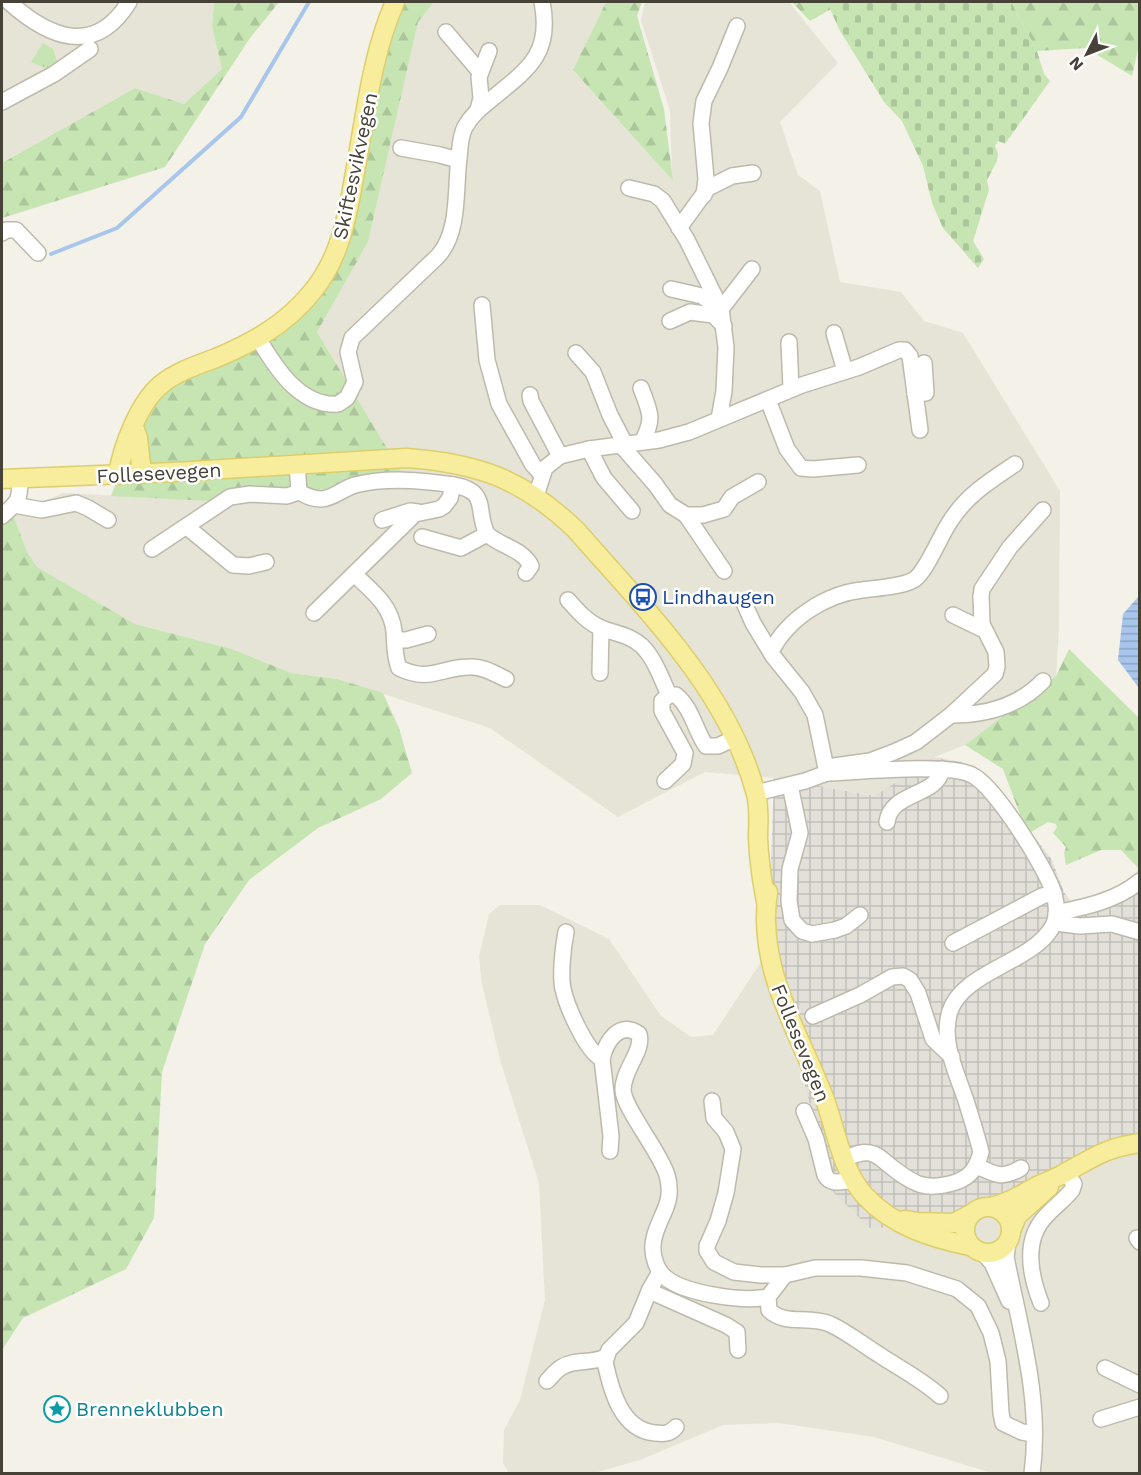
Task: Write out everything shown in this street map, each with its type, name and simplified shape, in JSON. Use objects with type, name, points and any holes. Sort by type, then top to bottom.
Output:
[{"type":"main road","name":"Skiftesvikvegen","points":[[118,475],[123,450],[142,407],[162,383],[179,373],[258,338],[287,319],[315,289],[335,255],[347,216],[382,37],[395,2]]},
{"type":"main road","points":[[134,427],[138,438],[142,474]]},
{"type":"main road","name":"Follesevegen","points":[[2,479],[142,474],[388,458],[435,460],[491,473],[536,496],[556,511],[576,530],[688,663],[722,712],[735,738],[756,793],[759,812],[760,875],[766,902],[768,948],[773,972],[781,997],[826,1103],[843,1159],[854,1180],[866,1196],[891,1218],[917,1232],[977,1250]]},
{"type":"main road","points":[[891,1218],[917,1222],[954,1223],[981,1208],[1006,1204],[1065,1173],[1088,1158],[1121,1146],[1140,1143]]},
{"type":"main road","points":[[969,1215],[964,1232],[977,1250],[997,1252],[1010,1237],[1017,1216],[1065,1173]]},
{"type":"main road","points":[[991,1207],[1005,1214],[1010,1222],[1010,1237]]},
{"type":"street","points":[[9,2],[24,15],[48,30],[71,36],[85,36],[104,29],[118,17],[129,2]]},
{"type":"street","points":[[258,338],[272,363],[293,386],[320,403],[338,404],[346,398],[355,382],[348,352],[352,339],[438,256],[449,240],[454,212],[458,160],[465,127],[477,110],[515,80],[537,56],[544,41],[542,2]]},
{"type":"street","points":[[704,195],[706,179],[701,123],[704,101],[738,26]]},
{"type":"street","points":[[446,32],[480,72]]},
{"type":"street","points":[[2,102],[54,74],[90,49]]},
{"type":"street","points":[[477,110],[481,98],[478,82],[480,72],[489,51]]},
{"type":"street","points":[[401,148],[458,160]]},
{"type":"street","points":[[679,228],[709,187],[732,176],[753,173]]},
{"type":"street","points":[[629,188],[654,194],[669,210],[722,309],[726,347],[724,391],[719,419]]},
{"type":"street","points":[[2,233],[11,229],[16,230],[38,253]]},
{"type":"street","points":[[722,309],[752,269]]},
{"type":"street","points":[[671,288],[702,296],[722,309]]},
{"type":"street","points":[[482,305],[487,360],[499,404],[533,465],[542,475]]},
{"type":"street","points":[[670,321],[690,312],[713,315],[724,326]]},
{"type":"street","points":[[834,333],[845,371]]},
{"type":"street","points":[[789,342],[791,389]]},
{"type":"street","points":[[536,496],[545,468],[560,456],[589,449],[659,440],[689,432],[791,389],[884,355],[905,350],[913,366],[920,430]]},
{"type":"street","points":[[576,353],[593,372],[623,444],[670,505],[686,515],[724,571]]},
{"type":"street","points":[[915,394],[926,393],[924,363]]},
{"type":"street","points":[[640,388],[651,417],[649,428],[642,442]]},
{"type":"street","points":[[530,395],[560,456]]},
{"type":"street","points":[[768,400],[787,449],[801,468],[858,465]]},
{"type":"street","points":[[589,449],[604,478],[632,512]]},
{"type":"street","points":[[297,464],[300,492]]},
{"type":"street","points":[[771,652],[779,638],[819,603],[849,592],[891,586],[914,579],[952,518],[971,495],[1016,464]]},
{"type":"street","points":[[2,516],[20,496],[20,480]]},
{"type":"street","name":"Follesevegen","points":[[152,549],[230,497],[250,494],[287,496],[300,492],[310,498],[324,499],[354,486],[376,482],[429,481],[462,487],[475,493],[480,500],[483,526],[487,534]]},
{"type":"street","points":[[686,515],[703,515],[723,509],[732,497],[758,482]]},
{"type":"street","points":[[382,520],[410,511],[439,509],[450,498],[453,485]]},
{"type":"street","name":"Follesevegen","points":[[14,505],[42,510],[76,503],[108,520]]},
{"type":"street","points":[[827,773],[834,766],[870,761],[916,742],[951,715],[995,674],[998,658],[984,630],[981,608],[982,589],[1010,547],[1043,510]]},
{"type":"street","points":[[314,613],[418,512]]},
{"type":"street","points":[[187,527],[234,565],[249,566],[266,562]]},
{"type":"street","points":[[422,537],[461,548],[487,534],[519,552],[528,560],[531,566],[526,573]]},
{"type":"street","points":[[354,574],[382,600],[391,615],[395,640],[394,656],[399,668],[409,673],[430,676],[471,666],[485,669],[506,679]]},
{"type":"street","points":[[568,600],[581,615],[601,628],[628,636],[641,645],[651,658],[669,695]]},
{"type":"street","points":[[745,605],[753,624],[782,669],[802,692],[815,715],[827,773]]},
{"type":"street","points":[[953,615],[984,630]]},
{"type":"street","points":[[600,673],[601,628]]},
{"type":"street","points":[[395,640],[406,640],[428,634]]},
{"type":"street","points":[[951,715],[976,715],[1017,703],[1043,681]]},
{"type":"street","points":[[665,781],[683,764],[685,753],[662,711],[662,701],[669,695],[676,695],[684,702],[706,746],[718,746],[735,738]]},
{"type":"street","points":[[886,822],[892,809],[900,801],[933,784],[942,774],[942,769]]},
{"type":"street","points":[[756,793],[827,773],[942,769],[972,775],[990,791],[1038,861],[1054,892],[1056,918],[1050,932],[1040,941],[979,980],[955,1001],[950,1013],[948,1044],[981,1152],[977,1166],[962,1179],[933,1188],[914,1184],[872,1153],[862,1152],[843,1159]]},
{"type":"street","points":[[783,787],[800,833],[790,869],[789,901],[792,920],[802,931],[812,934],[846,926],[860,915]]},
{"type":"street","points":[[1056,918],[1121,894],[1140,881]]},
{"type":"street","points":[[953,943],[1042,896],[1054,892]]},
{"type":"street","points":[[1056,918],[1080,927],[1112,924],[1140,932]]},
{"type":"street","points":[[566,932],[563,988],[587,1042],[594,1053],[602,1059]]},
{"type":"street","points":[[813,1016],[860,995],[892,977],[903,976],[910,980],[918,993],[933,1039],[952,1057]]},
{"type":"street","points":[[610,1151],[602,1059],[605,1046],[614,1034],[632,1030],[639,1034],[640,1043],[625,1075],[624,1094],[627,1104],[655,1147],[669,1186],[668,1205],[653,1248],[654,1258],[660,1272],[669,1281],[704,1293],[736,1298],[768,1297]]},
{"type":"street","points":[[712,1101],[714,1118],[726,1132],[733,1149],[726,1193],[718,1221],[707,1246],[707,1251],[714,1262],[734,1272],[785,1275],[815,1268],[861,1268],[907,1273],[957,1289],[978,1306],[991,1333],[998,1361],[1003,1423],[1022,1432],[1033,1434]]},
{"type":"street","name":"Follesevegen","points":[[804,1112],[816,1139],[828,1180],[832,1182],[854,1180]]},
{"type":"street","points":[[977,1166],[994,1175],[1011,1174],[1021,1168]]},
{"type":"street","points":[[1041,1303],[1033,1282],[1030,1264],[1032,1239],[1044,1218],[1072,1190],[1074,1184],[1065,1173]]},
{"type":"street","points":[[1010,1237],[1006,1257],[1032,1382],[1032,1473]]},
{"type":"street","points":[[977,1250],[992,1263],[1022,1327]]},
{"type":"street","points":[[548,1381],[565,1365],[605,1357],[636,1323],[650,1289],[660,1272]]},
{"type":"street","points":[[785,1275],[768,1297],[769,1310],[776,1317],[802,1318],[832,1325],[915,1376],[940,1396]]},
{"type":"street","points":[[650,1289],[654,1293],[726,1324],[737,1332],[738,1350]]},
{"type":"street","points":[[605,1357],[607,1373],[620,1408],[627,1419],[650,1433],[668,1433],[676,1427]]},
{"type":"street","points":[[1105,1368],[1140,1385]]},
{"type":"street","points":[[1101,1419],[1140,1407]]},
{"type":"shaded area","points":[[2,2],[214,2],[212,27],[222,69],[184,104],[135,88],[2,163]]},
{"type":"shaded area","name":"Lindhaugen","points":[[434,2],[606,2],[573,70],[672,180],[670,110],[641,20],[645,2],[789,2],[838,63],[780,122],[798,175],[820,191],[840,282],[901,292],[924,321],[963,333],[1060,491],[1059,627],[1056,676],[965,745],[934,757],[876,796],[774,778],[705,772],[618,817],[490,728],[337,679],[291,673],[232,649],[135,624],[37,567],[27,552],[14,517],[2,522],[2,508],[14,516],[63,493],[273,504],[404,477],[317,332],[368,242],[418,21]]},
{"type":"shaded area","points":[[934,757],[961,762],[978,771],[996,786],[1052,860],[1064,892],[1072,903],[1087,902],[1127,884],[1139,869],[1139,1139],[1095,1158],[1002,1214],[944,1225],[870,1228],[832,1191],[798,1058],[769,913],[774,778],[875,796]]},
{"type":"shaded area","points":[[500,905],[540,905],[609,939],[661,1016],[691,1037],[713,1035],[769,950],[1095,1158],[1139,1139],[1139,1473],[992,1473],[874,1437],[779,1423],[723,1425],[640,1460],[594,1473],[509,1473],[503,1463],[504,1430],[520,1400],[545,1300],[539,1183],[501,1063],[482,984],[479,956],[489,914]]},
{"type":"green space","points":[[214,2],[279,2],[250,38],[165,167],[2,218],[2,163],[135,88],[184,104],[222,69],[212,27]]},
{"type":"green space","points":[[403,2],[434,2],[418,22],[368,242],[317,332],[405,478],[273,504],[111,496],[152,388],[291,317],[336,240],[375,42]]},
{"type":"green space","points":[[606,2],[642,2],[637,16],[664,109],[673,181],[573,70]]},
{"type":"green space","points":[[792,2],[827,2],[831,9],[810,21]]},
{"type":"green space","points":[[827,2],[1011,2],[1037,51],[1044,74],[1050,81],[1005,144],[998,141],[995,146],[998,154],[997,161],[987,180],[989,190],[973,241],[984,259],[978,268],[943,228],[932,203],[923,166],[902,121],[884,102],[839,29]]},
{"type":"green space","points":[[1011,2],[1139,2],[1139,45],[1132,76],[1086,48],[1037,51]]},
{"type":"green space","points":[[43,43],[53,49],[57,61],[46,68],[31,62]]},
{"type":"green space","points":[[14,517],[27,552],[37,567],[135,624],[232,649],[291,673],[337,679],[383,693],[399,728],[412,773],[381,799],[318,828],[249,880],[205,944],[162,1072],[154,1218],[126,1269],[23,1318],[2,1350],[2,522]]},
{"type":"green space","points":[[1069,649],[1139,718],[1139,869],[1121,850],[1101,850],[1066,865],[1064,853],[1066,847],[1053,833],[1057,827],[1056,824],[1048,822],[1031,832],[1021,817],[1003,769],[965,745],[1056,676]]},
{"type":"water","points":[[1139,596],[1139,688],[1118,660],[1123,614]]},
{"type":"waterway","points":[[51,254],[117,228],[241,117],[309,2]]},
{"type":"place","name":"Lindhaugen","points":[[643,597]]},
{"type":"place","name":"Brenneklubben","points":[[57,1409]]}]
